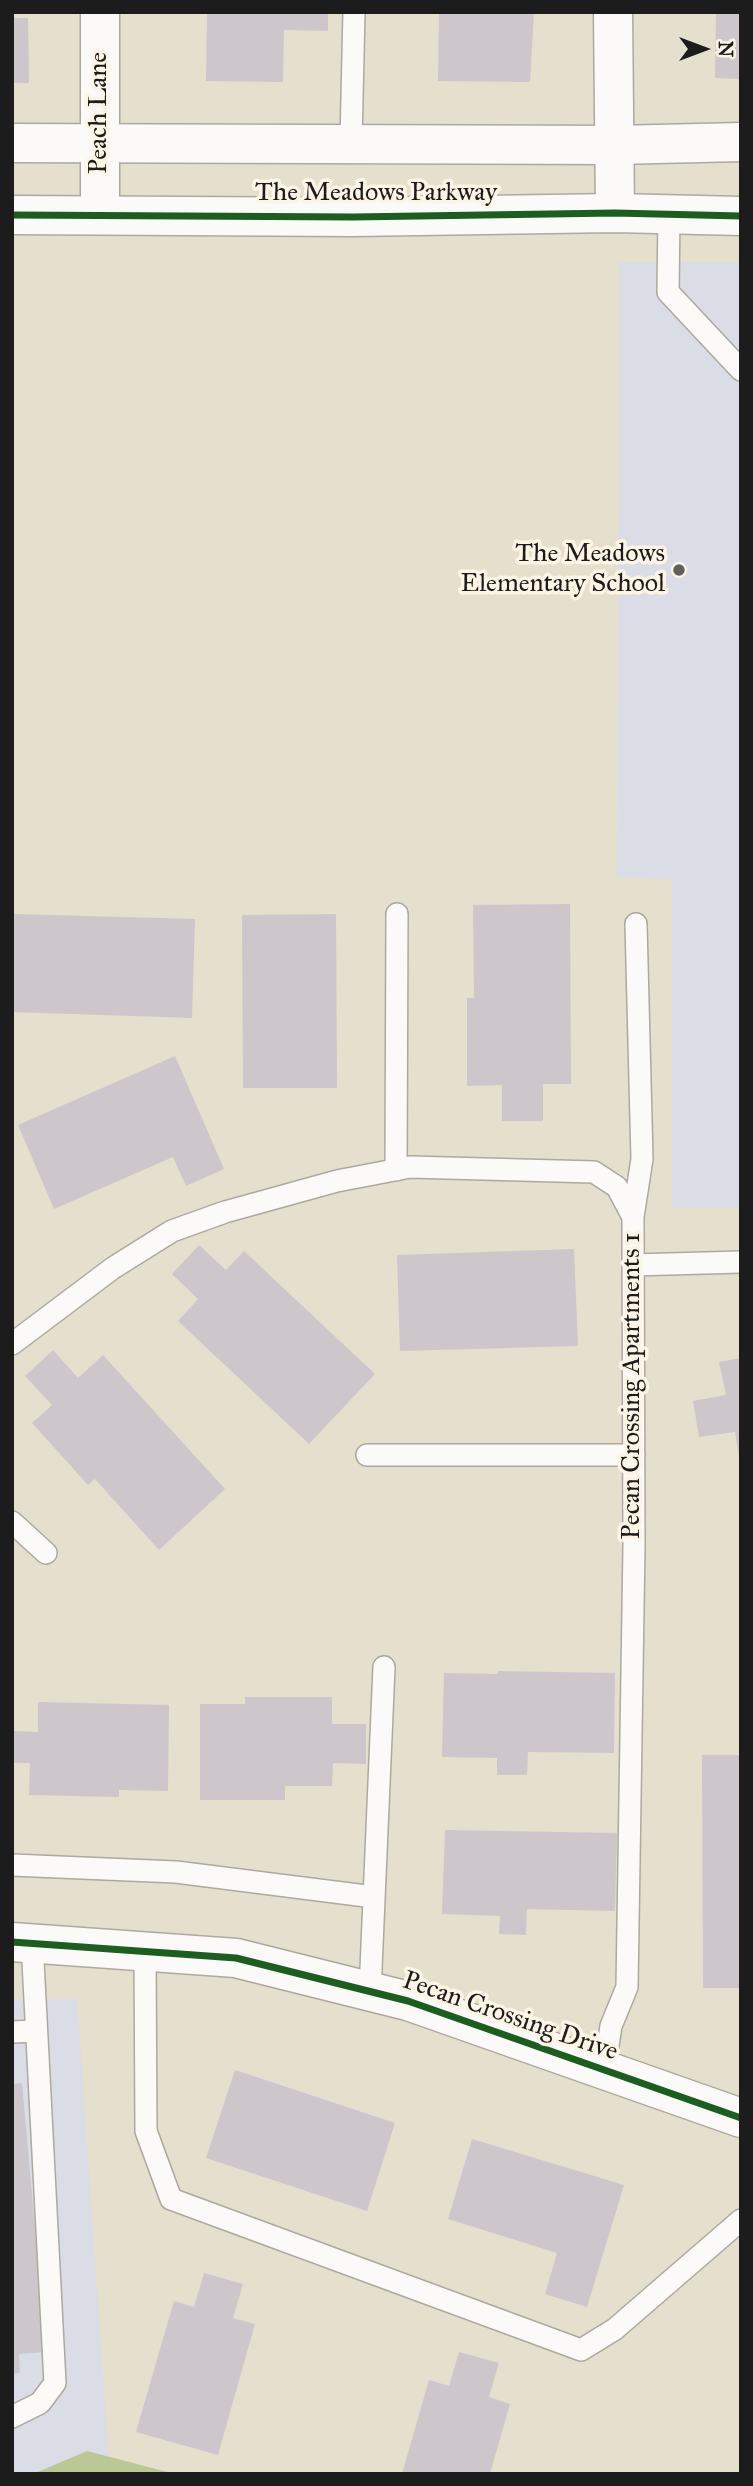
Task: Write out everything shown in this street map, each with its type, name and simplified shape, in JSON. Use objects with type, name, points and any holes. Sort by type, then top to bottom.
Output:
[{"type":"street","name":"Peach Lane","points":[[100,12],[100,214]]},
{"type":"street","points":[[613,12],[615,213]]},
{"type":"street","name":"The Meadows Parkway","points":[[12,143],[351,142],[615,145],[741,142]]},
{"type":"street","name":"The Meadows Parkway","points":[[12,215],[352,217],[615,213],[741,216]]},
{"type":"street","name":"Pecan Crossing Drive","points":[[22,1942],[236,1958],[408,2001],[741,2118]]},
{"type":"lane","points":[[351,142],[354,12]]},
{"type":"lane","points":[[669,214],[668,292],[741,370]]},
{"type":"lane","points":[[396,1170],[397,914]]},
{"type":"lane","points":[[633,1217],[642,1159],[636,924]]},
{"type":"lane","name":"Pecan Crossing Apartments 1","points":[[15,1335],[172,1231],[238,1208],[337,1181],[410,1167],[594,1172],[617,1187],[633,1217],[634,1455],[627,1987],[611,2026],[604,2072]]},
{"type":"lane","points":[[633,1265],[741,1262]]},
{"type":"lane","points":[[367,1455],[634,1455]]},
{"type":"lane","points":[[12,1522],[46,1553]]},
{"type":"lane","points":[[370,1992],[384,1667]]},
{"type":"lane","points":[[12,1865],[176,1872],[374,1898]]},
{"type":"lane","points":[[12,2417],[40,2403],[55,2383],[36,2031],[22,1942]]},
{"type":"lane","points":[[145,1951],[146,2131],[171,2199],[581,2350],[615,2329],[741,2220]]},
{"type":"lane","points":[[12,2032],[36,2031]]},
{"type":"shaded area","name":"The Meadows Elementary School","points":[[619,262],[741,262],[741,1208],[672,1208],[672,879],[617,878]]},
{"type":"shaded area","points":[[12,1999],[77,1999],[109,2464],[22,2474],[12,2474]]},
{"type":"green space","points":[[87,2451],[175,2474],[33,2474]]},
{"type":"building","points":[[207,12],[328,12],[328,31],[284,30],[283,82],[206,81]]},
{"type":"building","points":[[439,12],[534,12],[530,82],[438,81]]},
{"type":"building","points":[[716,12],[741,12],[741,79],[715,78]]},
{"type":"building","points":[[12,18],[28,18],[29,83],[12,83]]},
{"type":"building","points":[[570,904],[571,1084],[543,1084],[543,1121],[502,1121],[502,1085],[467,1086],[467,998],[474,998],[473,905]]},
{"type":"building","points":[[14,914],[195,919],[192,1018],[13,1012]]},
{"type":"building","points":[[336,914],[337,1088],[243,1088],[242,915]]},
{"type":"building","points":[[175,1056],[224,1169],[186,1186],[173,1157],[54,1209],[18,1125]]},
{"type":"building","points":[[199,1245],[226,1270],[244,1251],[375,1374],[309,1444],[178,1321],[198,1299],[172,1274]]},
{"type":"building","points":[[574,1249],[578,1346],[400,1351],[397,1255]]},
{"type":"building","points":[[53,1350],[78,1378],[103,1355],[225,1489],[159,1550],[95,1479],[88,1485],[32,1423],[52,1405],[25,1376]]},
{"type":"building","points":[[741,1358],[739,1457],[735,1432],[699,1437],[693,1401],[726,1395],[719,1362]]},
{"type":"building","points":[[498,1671],[615,1673],[614,1753],[528,1752],[527,1775],[497,1775],[497,1758],[442,1757],[444,1673],[498,1674]]},
{"type":"building","points":[[245,1697],[332,1697],[332,1724],[366,1724],[366,1764],[333,1763],[332,1786],[285,1786],[285,1800],[200,1800],[200,1704],[245,1704]]},
{"type":"building","points":[[38,1702],[169,1705],[168,1791],[119,1790],[119,1797],[29,1795],[30,1763],[12,1763],[12,1731],[38,1732]]},
{"type":"building","points":[[702,1755],[741,1755],[741,1988],[703,1988]]},
{"type":"building","points":[[445,1830],[617,1833],[615,1911],[527,1909],[526,1935],[499,1934],[500,1916],[442,1914]]},
{"type":"building","points":[[235,2070],[395,2123],[367,2211],[206,2158]]},
{"type":"building","points":[[22,2083],[46,2352],[19,2354],[20,2373],[12,2374],[12,2084]]},
{"type":"building","points":[[472,2139],[624,2185],[587,2307],[545,2294],[557,2253],[448,2219]]},
{"type":"building","points":[[204,2273],[243,2284],[233,2318],[255,2324],[218,2455],[136,2432],[174,2301],[194,2307]]},
{"type":"building","points":[[459,2352],[499,2363],[489,2397],[510,2404],[490,2474],[402,2474],[429,2380],[449,2386]]},
{"type":"cycle path","points":[[12,215],[353,217],[615,213],[741,216]]},
{"type":"cycle path","points":[[12,1942],[236,1958],[408,2001],[741,2118]]},
{"type":"place","name":"The Meadows Elementary School","points":[[679,570]]}]
